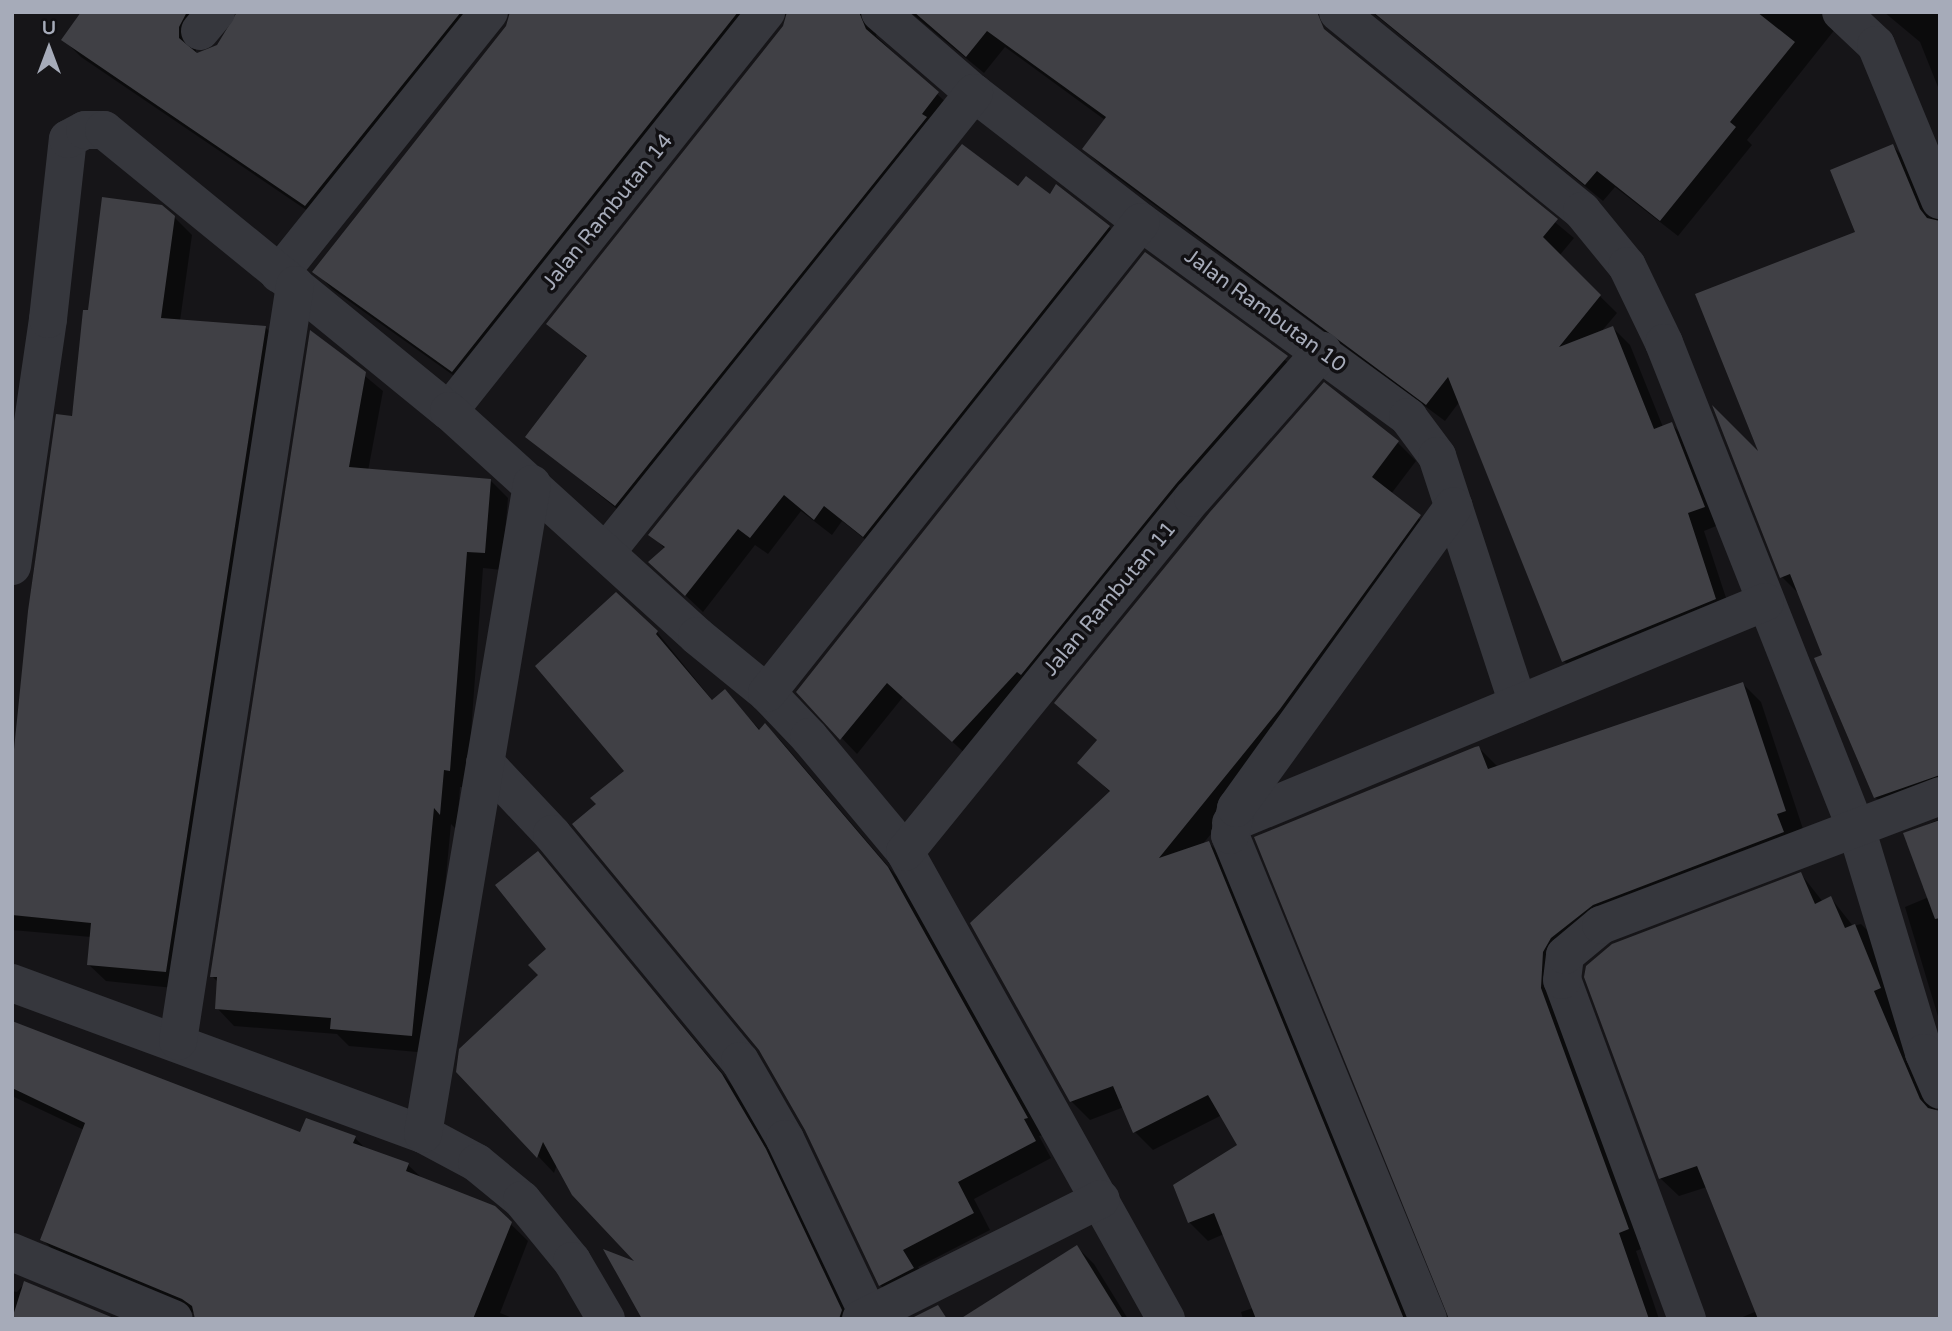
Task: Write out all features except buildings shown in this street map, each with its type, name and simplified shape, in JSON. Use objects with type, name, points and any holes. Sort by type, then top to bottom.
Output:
[{"type":"street","points":[[178,1041],[287,280],[489,12]]},
{"type":"street","name":"Jalan Rambutan 14","points":[[449,411],[766,12]]},
{"type":"street","name":"Jalan Rambutan 10","points":[[880,12],[974,93],[1140,222],[1322,351],[1408,417],[1437,456],[1518,704]]},
{"type":"street","points":[[1338,12],[1582,211],[1627,266],[1664,343],[1857,831],[1924,1053],[1940,1090]]},
{"type":"street","points":[[1841,12],[1877,45],[1940,200]]},
{"type":"street","points":[[607,551],[974,93]]},
{"type":"street","points":[[12,566],[48,319],[68,139],[85,130],[104,130],[449,411],[607,551],[697,636],[767,693],[905,852],[1166,1319]]},
{"type":"street","points":[[767,693],[1140,222]]},
{"type":"street","name":"Jalan Rambutan 11","points":[[905,852],[1149,551],[1322,351]]},
{"type":"street","points":[[422,1133],[532,484]]},
{"type":"street","points":[[1428,1319],[1231,847],[1231,823],[1236,808],[1454,506]]},
{"type":"street","points":[[1231,823],[1765,602]]},
{"type":"street","points":[[485,763],[552,834],[740,1061],[785,1139],[864,1317],[1101,1199]]},
{"type":"street","points":[[1687,1319],[1562,980],[1565,956],[1601,925],[1857,831],[1940,796]]},
{"type":"street","points":[[12,983],[178,1041],[422,1133],[477,1164],[522,1200],[572,1261],[606,1319]]},
{"type":"street","points":[[12,1252],[174,1319]]}]
